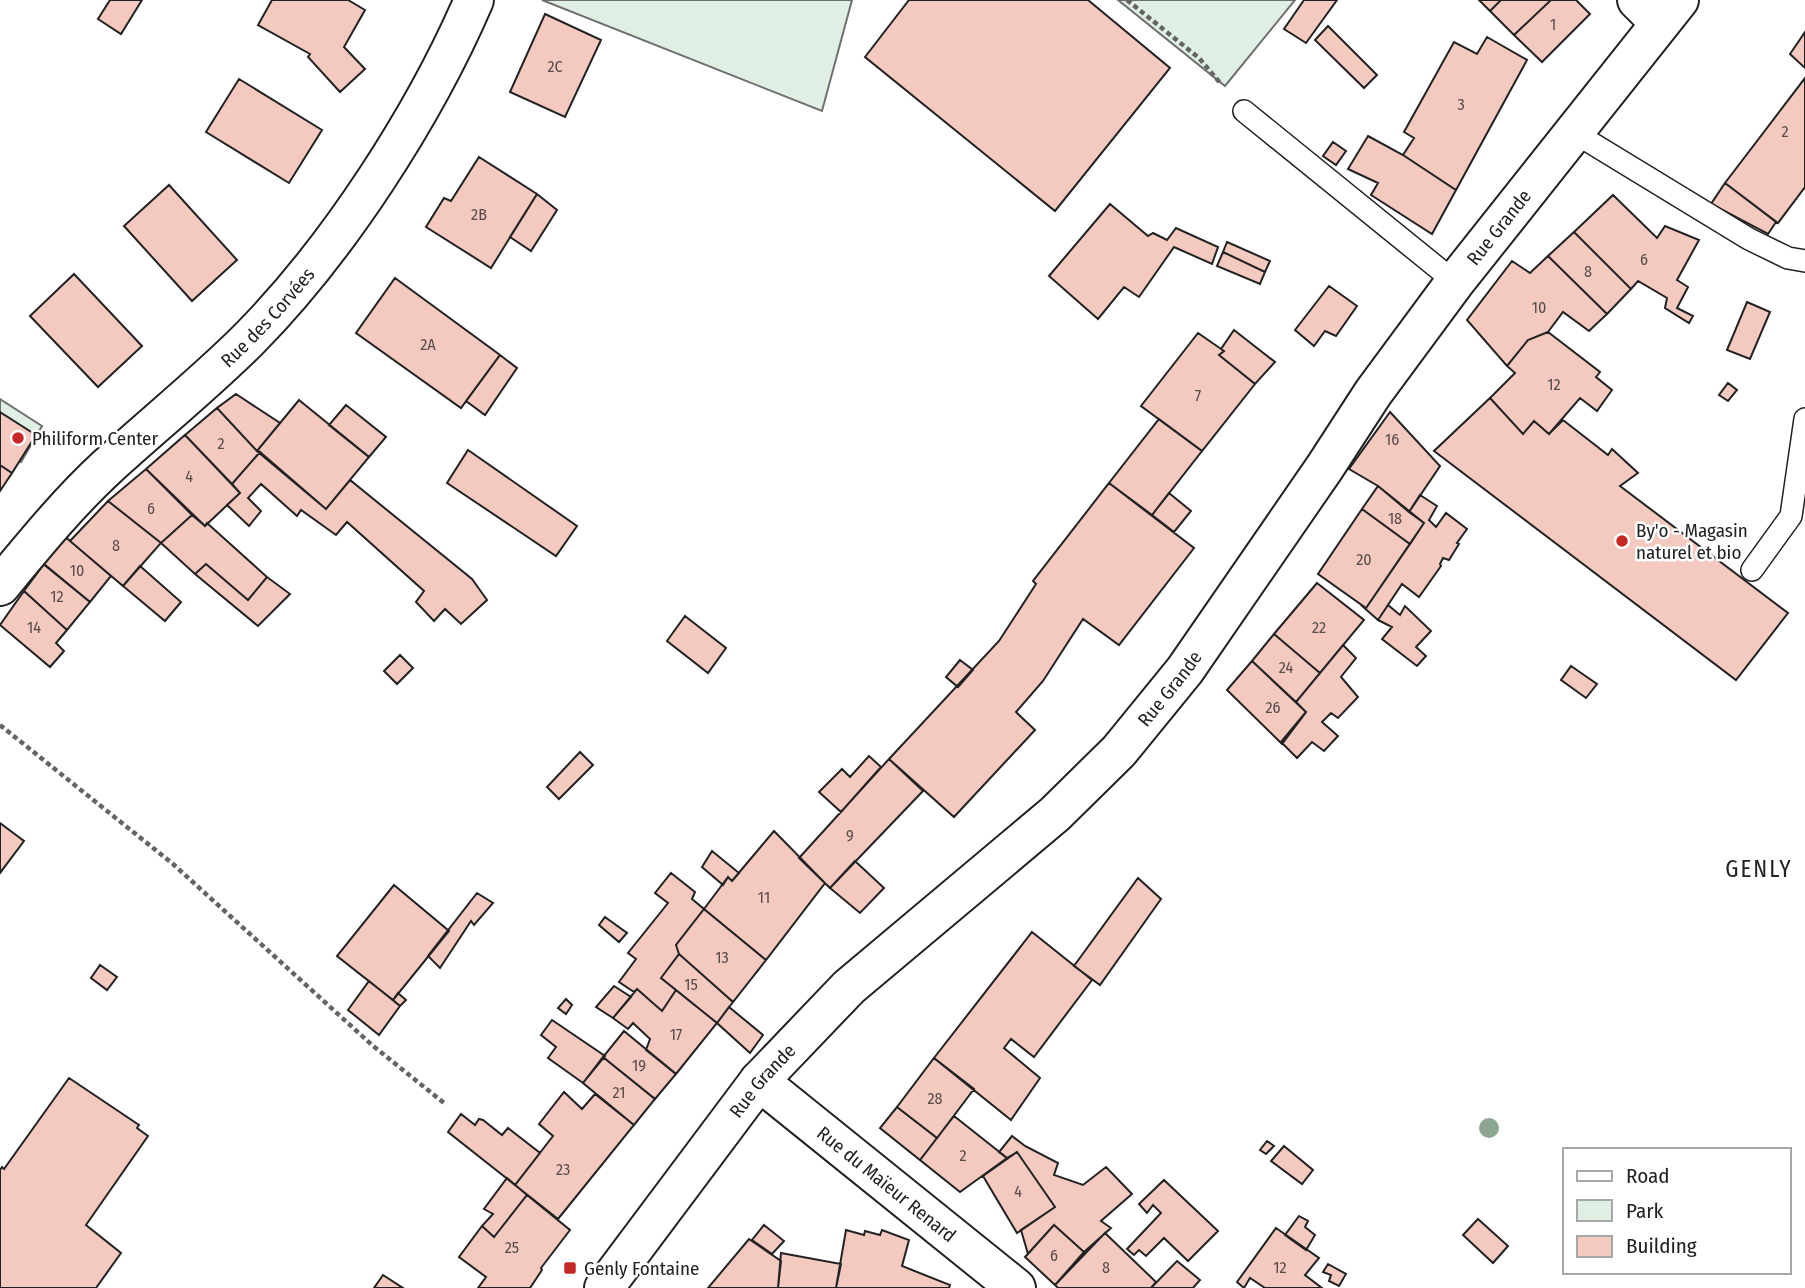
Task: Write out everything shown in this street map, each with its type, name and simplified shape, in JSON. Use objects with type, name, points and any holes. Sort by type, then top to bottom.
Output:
[{"type":"street","name":"Rue des Corvées","points":[[0,586],[42,536],[105,469],[211,375],[300,282],[354,209],[413,121],[474,0]]},
{"type":"street","name":"Rue Grande","points":[[604,1288],[759,1082],[849,987],[1046,822],[1119,751],[1185,670],[1318,478],[1373,393],[1455,282],[1575,133],[1658,8]]},
{"type":"street","name":"Rue du Maïeur Renard","points":[[759,1082],[1016,1288]]},
{"type":"lane","points":[[1244,111],[1455,282]]},
{"type":"lane","points":[[1575,133],[1749,239],[1788,258],[1805,261]]},
{"type":"lane","points":[[1752,570],[1791,516],[1805,419]]},
{"type":"path","points":[[1127,0],[1199,58],[1244,111]]},
{"type":"path","points":[[0,725],[173,864],[372,1045],[444,1103]]},
{"type":"green space","points":[[542,0],[852,0],[822,111]]},
{"type":"green space","points":[[1118,0],[1295,0],[1225,86]]},
{"type":"green space","name":"Philiform Center","points":[[0,399],[42,426],[21,462],[0,449]]},
{"type":"building","points":[[110,0],[142,0],[121,34],[98,19]]},
{"type":"building","points":[[272,0],[348,0],[365,10],[344,47],[365,69],[340,92],[308,57],[310,54],[258,25]]},
{"type":"building","points":[[909,0],[1088,0],[1170,68],[1055,211],[865,57]]},
{"type":"building","points":[[1304,0],[1337,0],[1306,43],[1284,29]]},
{"type":"building","points":[[1479,0],[1501,0],[1490,11]]},
{"type":"building","points":[[1501,0],[1551,0],[1514,35],[1490,11]]},
{"type":"building","points":[[1551,0],[1576,0],[1590,14],[1542,62],[1514,35]]},
{"type":"building","points":[[545,14],[601,40],[565,117],[510,92]]},
{"type":"building","points":[[1328,26],[1377,75],[1364,88],[1315,40]]},
{"type":"building","points":[[1805,32],[1805,68],[1790,54]]},
{"type":"building","points":[[1487,37],[1527,60],[1456,190],[1403,155],[1414,138],[1404,132],[1454,42],[1477,54]]},
{"type":"building","points":[[1805,78],[1805,187],[1778,223],[1725,183]]},
{"type":"building","points":[[239,79],[322,130],[289,183],[206,132]]},
{"type":"building","points":[[1368,136],[1403,155],[1456,190],[1432,234],[1371,195],[1378,183],[1348,169]]},
{"type":"building","points":[[1333,142],[1346,151],[1336,165],[1323,156]]},
{"type":"building","points":[[479,157],[537,194],[491,268],[426,227],[444,198],[451,201]]},
{"type":"building","points":[[1725,183],[1776,222],[1768,234],[1711,204]]},
{"type":"building","points":[[169,185],[237,260],[192,301],[124,226]]},
{"type":"building","points":[[537,194],[557,210],[531,251],[510,237]]},
{"type":"building","points":[[1613,195],[1657,238],[1665,226],[1699,240],[1677,280],[1688,287],[1677,308],[1693,316],[1689,323],[1665,308],[1667,298],[1638,281],[1631,289],[1574,232]]},
{"type":"building","points":[[1110,204],[1148,236],[1153,233],[1167,240],[1176,228],[1218,247],[1212,264],[1174,247],[1139,297],[1124,287],[1098,319],[1049,276]]},
{"type":"building","points":[[1574,232],[1631,289],[1607,314],[1548,256]]},
{"type":"building","points":[[1227,242],[1270,261],[1265,272],[1223,252]]},
{"type":"building","points":[[1223,252],[1265,272],[1260,284],[1217,266]]},
{"type":"building","points":[[1548,256],[1607,314],[1589,331],[1563,312],[1548,332],[1528,340],[1507,366],[1467,320],[1512,261],[1530,273]]},
{"type":"building","points":[[74,274],[142,346],[98,387],[30,316]]},
{"type":"building","points":[[395,278],[500,355],[461,408],[356,333]]},
{"type":"building","points":[[1329,286],[1357,306],[1336,336],[1325,331],[1314,346],[1295,330]]},
{"type":"building","points":[[1747,302],[1770,312],[1750,359],[1727,350]]},
{"type":"building","points":[[1234,330],[1275,362],[1255,384],[1219,355],[1224,351],[1221,349]]},
{"type":"building","points":[[1548,332],[1600,372],[1596,377],[1612,390],[1597,411],[1580,398],[1549,434],[1534,421],[1523,434],[1490,398],[1515,373],[1507,366],[1528,340]]},
{"type":"building","points":[[1198,333],[1224,351],[1219,355],[1255,384],[1202,451],[1141,406]]},
{"type":"building","points":[[500,355],[517,368],[485,415],[466,401]]},
{"type":"building","points":[[1728,383],[1737,390],[1728,401],[1719,395]]},
{"type":"building","points":[[236,394],[280,423],[257,451],[217,408]]},
{"type":"building","name":"By'o - Magasin naturel et bio","points":[[1490,398],[1523,434],[1534,421],[1549,434],[1563,420],[1608,455],[1612,449],[1638,473],[1620,486],[1788,613],[1736,680],[1434,451]]},
{"type":"building","points":[[299,400],[369,457],[326,509],[257,451]]},
{"type":"building","points":[[346,405],[386,437],[369,457],[329,425]]},
{"type":"building","points":[[217,408],[260,452],[232,484],[185,435]]},
{"type":"building","name":"Philiform Center","points":[[0,412],[36,435],[12,473],[0,465]]},
{"type":"building","points":[[1390,412],[1440,466],[1409,512],[1378,486],[1349,469]]},
{"type":"building","points":[[1159,419],[1202,451],[1152,515],[1109,483]]},
{"type":"building","points":[[185,435],[240,493],[205,526],[146,469]]},
{"type":"building","points":[[468,450],[577,526],[556,556],[447,483]]},
{"type":"building","points":[[260,452],[326,509],[350,480],[472,579],[487,600],[461,624],[445,609],[434,621],[416,602],[424,591],[347,522],[336,535],[301,510],[297,516],[261,484],[248,498],[261,511],[249,526],[227,505],[240,493],[232,484]]},
{"type":"building","points":[[0,465],[12,473],[0,491]]},
{"type":"building","points":[[146,469],[192,515],[161,543],[108,501]]},
{"type":"building","points":[[1109,483],[1194,548],[1119,645],[1083,619],[1043,681],[1016,712],[1035,730],[954,817],[889,759],[999,641],[1036,584],[1033,581]]},
{"type":"building","points":[[1378,486],[1424,523],[1410,544],[1362,509]]},
{"type":"building","points":[[1169,493],[1191,511],[1174,532],[1152,515]]},
{"type":"building","points":[[1420,495],[1437,506],[1429,520],[1436,527],[1446,513],[1467,529],[1449,560],[1443,558],[1441,566],[1419,597],[1402,584],[1378,620],[1361,605],[1366,608],[1424,523],[1409,512]]},
{"type":"building","points":[[108,501],[161,543],[123,586],[70,541]]},
{"type":"building","points":[[1362,509],[1410,544],[1366,608],[1318,574]]},
{"type":"building","points":[[192,515],[205,526],[207,523],[267,577],[248,600],[206,564],[195,574],[161,543]]},
{"type":"building","points":[[63,535],[111,576],[90,602],[41,562]]},
{"type":"building","points":[[44,564],[90,602],[67,630],[24,591]]},
{"type":"building","points":[[206,564],[248,600],[267,577],[290,594],[258,626],[195,574]]},
{"type":"building","points":[[140,566],[181,602],[165,621],[123,586]]},
{"type":"building","points":[[1317,583],[1364,620],[1320,673],[1274,634]]},
{"type":"building","points":[[24,591],[67,630],[56,643],[64,651],[50,667],[0,625]]},
{"type":"building","points":[[1388,605],[1400,615],[1405,606],[1431,631],[1416,647],[1426,656],[1417,666],[1382,639],[1392,627],[1378,620]]},
{"type":"building","points":[[685,616],[726,648],[708,673],[667,641]]},
{"type":"building","points":[[1274,634],[1320,673],[1296,702],[1252,661]]},
{"type":"building","points":[[1343,645],[1356,658],[1341,677],[1358,697],[1338,718],[1331,713],[1322,722],[1338,736],[1324,751],[1312,742],[1297,758],[1281,742],[1306,712],[1296,702]]},
{"type":"building","points":[[400,655],[413,668],[397,684],[384,671]]},
{"type":"building","points":[[960,660],[973,670],[958,687],[946,677]]},
{"type":"building","points":[[1252,661],[1306,712],[1282,744],[1227,690]]},
{"type":"building","points":[[1571,666],[1597,684],[1586,698],[1561,680]]},
{"type":"building","points":[[580,752],[593,765],[559,799],[547,787]]},
{"type":"building","points":[[869,756],[881,767],[841,812],[819,792],[842,769],[850,777]]},
{"type":"building","points":[[889,759],[923,791],[830,888],[799,858]]},
{"type":"building","points":[[0,823],[24,841],[0,873]]},
{"type":"building","points":[[774,831],[825,883],[766,960],[704,909],[728,877],[732,881]]},
{"type":"building","points":[[712,851],[739,873],[732,881],[728,877],[723,885],[702,867]]},
{"type":"building","points":[[855,861],[884,888],[860,913],[830,888]]},
{"type":"building","points":[[671,873],[695,892],[692,899],[704,909],[676,945],[679,954],[661,978],[676,990],[662,1011],[637,989],[634,992],[619,982],[636,959],[628,953],[668,903],[655,893]]},
{"type":"building","points":[[1138,878],[1161,899],[1100,985],[1074,966]]},
{"type":"building","points":[[394,885],[449,931],[393,1000],[337,956]]},
{"type":"building","points":[[477,893],[493,903],[474,925],[471,921],[440,968],[428,956]]},
{"type":"building","points":[[704,909],[766,960],[733,1002],[679,954],[676,945]]},
{"type":"building","points":[[605,917],[627,933],[619,942],[599,925]]},
{"type":"building","points":[[1032,932],[1092,980],[1034,1057],[1011,1039],[1004,1048],[1040,1078],[1011,1120],[934,1058]]},
{"type":"building","points":[[679,954],[733,1002],[717,1023],[661,978]]},
{"type":"building","points":[[100,965],[117,977],[107,990],[91,978]]},
{"type":"building","points":[[369,981],[400,1006],[379,1035],[348,1010]]},
{"type":"building","points":[[614,986],[631,997],[613,1018],[596,1007]]},
{"type":"building","points":[[637,989],[662,1011],[676,990],[717,1023],[676,1074],[646,1050],[650,1039],[633,1023],[628,1029],[613,1018]]},
{"type":"building","points":[[398,993],[406,1000],[400,1006],[393,1000]]},
{"type":"building","points":[[566,999],[572,1005],[566,1014],[558,1008]]},
{"type":"building","points":[[729,1007],[763,1035],[750,1053],[717,1023]]},
{"type":"building","points":[[552,1020],[605,1056],[583,1083],[548,1058],[556,1047],[541,1035]]},
{"type":"building","points":[[624,1031],[676,1074],[655,1099],[603,1057]]},
{"type":"building","points":[[603,1057],[655,1099],[634,1125],[583,1083]]},
{"type":"building","points":[[934,1058],[974,1089],[937,1138],[897,1107]]},
{"type":"building","points":[[69,1078],[139,1125],[137,1128],[148,1136],[86,1225],[121,1253],[96,1288],[0,1288],[0,1170],[2,1167],[4,1169]]},
{"type":"building","points":[[564,1092],[582,1109],[595,1094],[634,1125],[558,1219],[515,1185],[553,1136],[539,1124]]},
{"type":"building","points":[[897,1107],[937,1138],[920,1160],[880,1128]]},
{"type":"building","points":[[461,1114],[475,1125],[479,1119],[483,1120],[502,1135],[508,1128],[540,1153],[515,1185],[448,1132]]},
{"type":"building","points":[[954,1116],[1007,1158],[960,1192],[920,1160]]},
{"type":"building","points":[[1012,1136],[1058,1163],[1054,1175],[1083,1185],[1106,1167],[1132,1194],[1101,1221],[1111,1228],[1084,1252],[1054,1225],[1028,1254],[1021,1230],[1055,1207],[1017,1152],[1007,1158],[999,1152]]},
{"type":"building","points":[[1267,1141],[1274,1146],[1266,1154],[1260,1150]]},
{"type":"building","points":[[1284,1146],[1313,1170],[1302,1184],[1271,1161]]},
{"type":"building","points":[[1017,1152],[1055,1207],[1017,1233],[983,1176]]},
{"type":"building","points":[[507,1178],[527,1195],[494,1237],[482,1226],[493,1214],[484,1209]]},
{"type":"building","points":[[1164,1180],[1218,1231],[1188,1261],[1164,1238],[1146,1256],[1139,1250],[1134,1255],[1127,1249],[1161,1213],[1153,1205],[1147,1213],[1139,1204]]},
{"type":"building","points":[[527,1195],[570,1230],[541,1268],[530,1288],[478,1288],[486,1277],[459,1257],[482,1226],[494,1237]]},
{"type":"building","points":[[1299,1216],[1308,1221],[1305,1227],[1315,1235],[1306,1250],[1285,1235]]},
{"type":"building","points":[[1478,1219],[1508,1246],[1493,1263],[1463,1235]]},
{"type":"building","points":[[764,1225],[784,1241],[772,1254],[752,1240]]},
{"type":"building","points":[[1054,1225],[1084,1252],[1055,1285],[1025,1257]]},
{"type":"building","points":[[1276,1228],[1319,1258],[1305,1275],[1322,1288],[1265,1288],[1250,1278],[1244,1288],[1237,1282]]},
{"type":"building","points":[[846,1230],[864,1235],[865,1231],[880,1235],[882,1230],[909,1240],[902,1266],[950,1285],[949,1288],[836,1288]]},
{"type":"building","points":[[1105,1233],[1156,1282],[1151,1288],[1058,1288],[1055,1285]]},
{"type":"building","points":[[749,1239],[781,1261],[778,1288],[708,1288]]},
{"type":"building","points":[[781,1253],[841,1264],[836,1288],[778,1288]]},
{"type":"building","points":[[1177,1261],[1200,1280],[1193,1288],[1151,1288]]},
{"type":"building","points":[[1328,1264],[1346,1274],[1339,1286],[1329,1281],[1331,1275],[1323,1272]]},
{"type":"building","points":[[383,1275],[403,1288],[374,1288]]},
{"type":"place","name":"Philiform Center","points":[[18,438]]},
{"type":"place","name":"By'o - Magasin naturel et bio","points":[[1622,541]]},
{"type":"place","name":"Genly Fontaine","points":[[570,1268]]},
{"type":"district","name":"GENLY","points":[[1759,869]]}]
